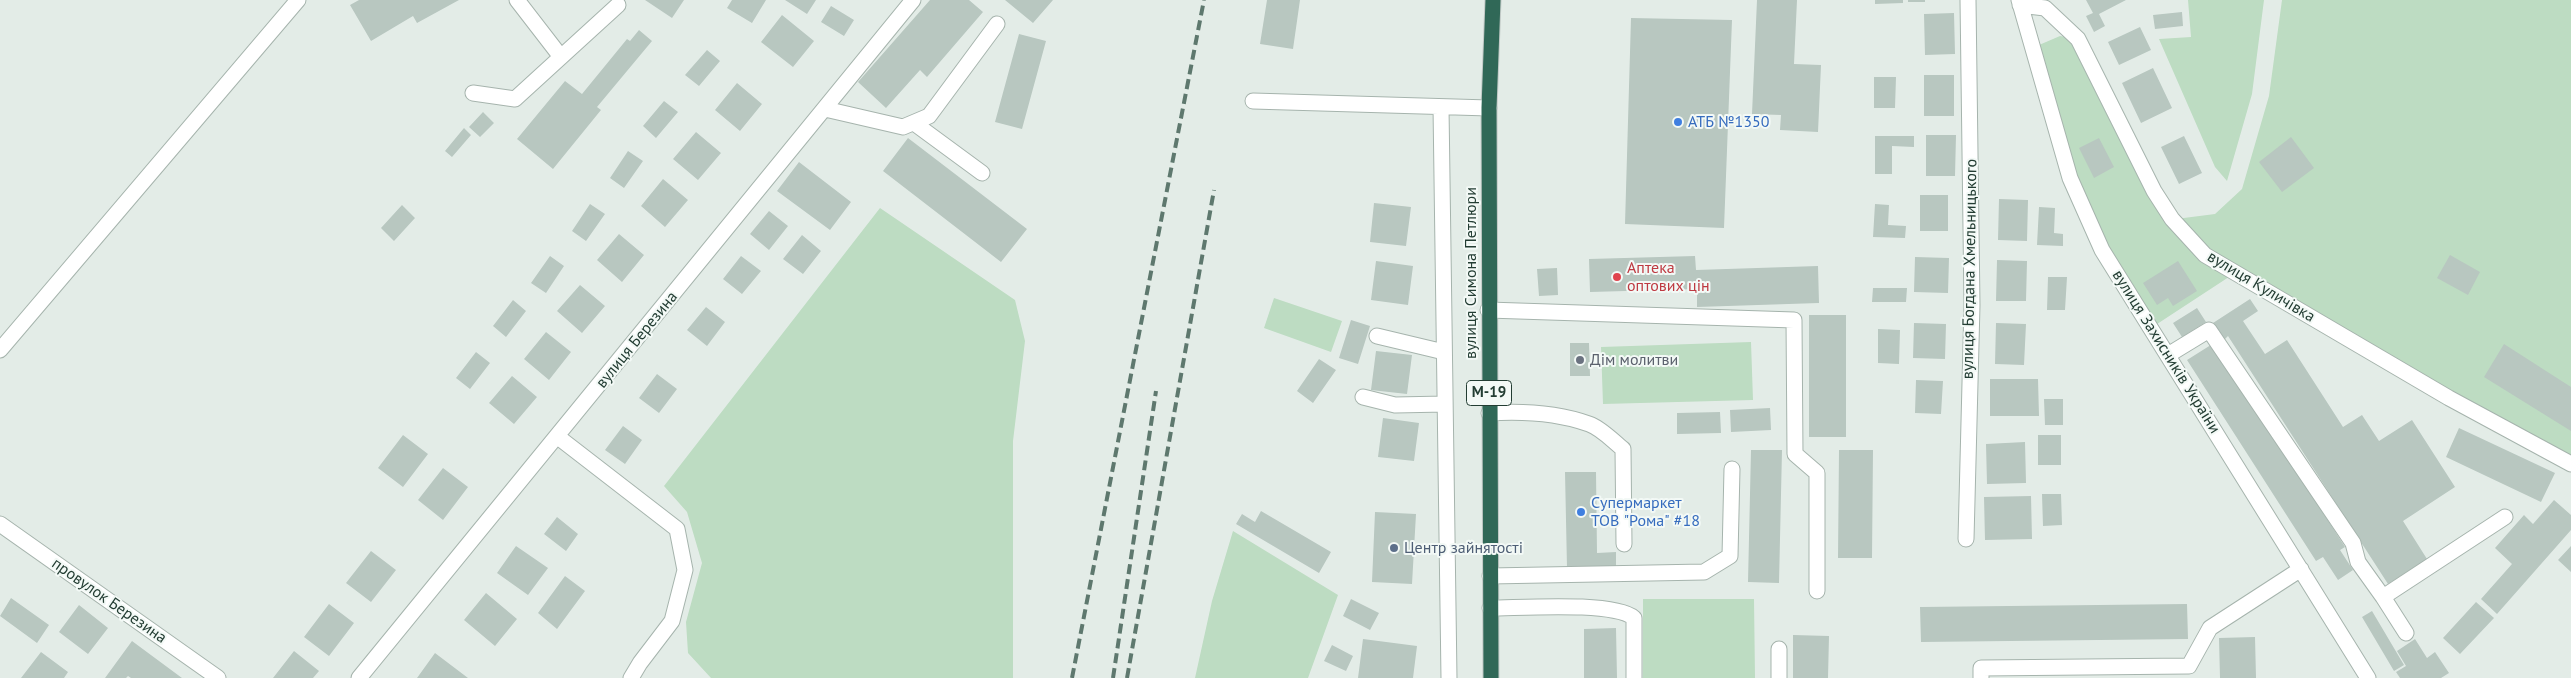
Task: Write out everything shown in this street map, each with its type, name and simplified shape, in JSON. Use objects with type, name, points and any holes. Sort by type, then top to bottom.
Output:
[{"type":"highway","name":"М-19","points":[[1489,108],[1492,0]]},
{"type":"highway","name":"вулиця Симона Петлюри","points":[[1489,108],[1488,310],[1491,678]]},
{"type":"street","points":[[0,350],[298,0]]},
{"type":"street","points":[[517,0],[561,57]]},
{"type":"street","name":"вулиця Березина","points":[[359,678],[558,437],[913,0]]},
{"type":"street","name":"вулиця Богдана Хмельницького","points":[[1966,538],[1972,305],[1968,0]]},
{"type":"street","name":"вулиця Захисників України","points":[[2019,2],[2070,178],[2102,250],[2368,678]]},
{"type":"street","name":"вулиця Куличівка","points":[[2019,2],[2045,8],[2078,39],[2154,191],[2172,219],[2204,255],[2436,391],[2571,464]]},
{"type":"street","points":[[473,93],[515,99],[618,5]]},
{"type":"street","points":[[825,109],[903,127],[929,116],[997,24]]},
{"type":"street","points":[[1253,101],[1489,108]]},
{"type":"street","points":[[1441,107],[1449,678]]},
{"type":"street","points":[[914,123],[982,173]]},
{"type":"street","points":[[1488,310],[1794,320],[1795,454],[1818,473],[1817,591]]},
{"type":"street","points":[[2168,355],[2209,330],[2353,543],[2358,562],[2406,633]]},
{"type":"street","points":[[1377,336],[1444,352]]},
{"type":"street","points":[[1362,396],[1395,405],[1445,404]]},
{"type":"street","points":[[1489,413],[1510,412],[1546,415],[1590,424],[1623,449],[1624,544]]},
{"type":"street","points":[[558,437],[677,529],[685,570],[672,621],[631,678]]},
{"type":"street","points":[[1490,576],[1704,572],[1730,556],[1732,470]]},
{"type":"street","points":[[2383,597],[2505,517]]},
{"type":"street","name":"провулок Березина","points":[[0,524],[218,678]]},
{"type":"street","points":[[1981,678],[1981,668],[2189,672],[2210,628],[2301,569]]},
{"type":"street","points":[[1490,608],[1587,607],[1627,612],[1634,618],[1634,678]]},
{"type":"street","points":[[1779,649],[1779,678]]},
{"type":"green space","points":[[2188,0],[2264,0],[2252,94],[2227,181],[2215,167],[2159,39],[2191,37]]},
{"type":"green space","points":[[2282,0],[2571,0],[2571,464],[2235,273],[2151,328],[2102,250],[2032,48],[2060,36],[2078,39],[2176,219],[2215,214],[2242,189],[2269,96]]},
{"type":"green space","points":[[880,208],[1015,300],[1025,341],[1013,441],[1013,678],[711,678],[688,653],[686,622],[702,563],[687,512],[664,486]]},
{"type":"green space","points":[[1274,298],[1342,321],[1331,352],[1264,328]]},
{"type":"green space","points":[[1751,342],[1753,400],[1603,404],[1601,347]]},
{"type":"green space","points":[[1233,531],[1338,595],[1308,678],[1195,678],[1212,601]]},
{"type":"green space","points":[[1643,599],[1754,599],[1755,678],[1643,678]]},
{"type":"building","points":[[359,0],[459,0],[417,23],[413,16],[371,41],[350,5]]},
{"type":"building","points":[[645,0],[684,0],[672,18]]},
{"type":"building","points":[[732,0],[766,0],[752,23],[727,8]]},
{"type":"building","points":[[785,0],[816,0],[807,14]]},
{"type":"building","points":[[930,0],[969,0],[983,12],[927,77],[920,70],[886,108],[858,82]]},
{"type":"building","points":[[1005,0],[1053,0],[1033,23]]},
{"type":"building","points":[[1267,0],[1300,0],[1293,49],[1260,44]]},
{"type":"building","points":[[1757,0],[1797,0],[1794,64],[1821,65],[1818,132],[1780,130],[1781,115],[1752,114]]},
{"type":"building","points":[[1875,0],[1903,0],[1903,3],[1875,4]]},
{"type":"building","points":[[1908,0],[1925,0],[1925,2],[1908,2]]},
{"type":"building","points":[[2086,0],[2126,0],[2099,14],[2105,26],[2094,32],[2086,16],[2093,13]]},
{"type":"building","points":[[831,6],[854,20],[844,36],[821,22]]},
{"type":"building","points":[[2182,12],[2183,26],[2155,29],[2153,15]]},
{"type":"building","points":[[1954,13],[1955,54],[1925,55],[1924,14]]},
{"type":"building","points":[[782,15],[814,41],[793,67],[761,42]]},
{"type":"building","name":"АТБ №1350","points":[[1631,18],[1732,20],[1724,228],[1625,224]]},
{"type":"building","points":[[2140,27],[2151,50],[2119,65],[2108,42]]},
{"type":"building","points":[[639,30],[652,41],[597,107],[601,110],[553,169],[517,139],[565,81],[582,94],[627,39],[630,41]]},
{"type":"building","points":[[1019,34],[1046,41],[1022,129],[995,122]]},
{"type":"building","points":[[707,50],[720,61],[699,86],[685,75]]},
{"type":"building","points":[[2153,68],[2172,108],[2141,123],[2122,83]]},
{"type":"building","points":[[1924,75],[1954,75],[1954,116],[1924,116]]},
{"type":"building","points":[[1874,77],[1896,77],[1895,108],[1874,108]]},
{"type":"building","points":[[737,83],[762,104],[740,131],[715,110]]},
{"type":"building","points":[[664,101],[678,112],[656,138],[643,126]]},
{"type":"building","points":[[483,112],[494,123],[480,137],[469,127]]},
{"type":"building","points":[[464,128],[471,135],[452,157],[445,151]]},
{"type":"building","points":[[696,132],[721,153],[698,180],[673,159]]},
{"type":"building","points":[[1926,135],[1956,135],[1955,176],[1926,176]]},
{"type":"building","points":[[1875,136],[1914,136],[1914,147],[1892,146],[1892,174],[1875,174]]},
{"type":"building","points":[[2184,136],[2202,173],[2179,184],[2161,147]]},
{"type":"building","points":[[2291,137],[2314,168],[2282,192],[2259,162]]},
{"type":"building","points":[[908,138],[1027,229],[1001,262],[883,171]]},
{"type":"building","points":[[2099,138],[2114,167],[2094,178],[2079,148]]},
{"type":"building","points":[[628,151],[643,161],[624,188],[610,178]]},
{"type":"building","points":[[799,162],[851,202],[830,230],[777,191]]},
{"type":"building","points":[[663,179],[688,200],[665,227],[641,206]]},
{"type":"building","points":[[1920,195],[1948,195],[1948,231],[1920,231]]},
{"type":"building","points":[[1999,199],[2028,200],[2027,241],[1998,240]]},
{"type":"building","points":[[1374,203],[1411,207],[1406,246],[1370,242]]},
{"type":"building","points":[[590,204],[605,214],[586,241],[572,231]]},
{"type":"building","points":[[1875,204],[1889,205],[1888,225],[1906,226],[1905,238],[1873,237]]},
{"type":"building","points":[[402,205],[415,218],[394,241],[381,228]]},
{"type":"building","points":[[2039,207],[2055,208],[2054,233],[2063,234],[2063,246],[2037,245]]},
{"type":"building","points":[[769,211],[788,226],[769,250],[750,234]]},
{"type":"building","points":[[619,234],[644,255],[622,282],[597,260]]},
{"type":"building","points":[[802,235],[821,251],[803,274],[783,259]]},
{"type":"building","points":[[2450,255],[2480,272],[2468,295],[2437,278]]},
{"type":"building","points":[[550,256],[564,266],[546,293],[531,283]]},
{"type":"building","points":[[741,256],[761,271],[742,294],[723,279]]},
{"type":"building","points":[[1695,256],[1696,270],[1818,266],[1819,303],[1697,307],[1697,289],[1590,292],[1589,259]]},
{"type":"building","points":[[1915,257],[1949,258],[1948,293],[1914,292]]},
{"type":"building","points":[[1997,260],[2027,261],[2026,301],[1996,301]]},
{"type":"building","points":[[1376,261],[1413,266],[1408,305],[1371,300]]},
{"type":"building","points":[[2178,261],[2197,291],[2173,306],[2168,298],[2157,305],[2143,283]]},
{"type":"building","points":[[1557,268],[1558,295],[1539,296],[1537,269]]},
{"type":"building","points":[[2048,277],[2067,277],[2065,310],[2047,310]]},
{"type":"building","points":[[580,285],[605,306],[582,333],[557,311]]},
{"type":"building","points":[[1873,288],[1907,288],[1906,302],[1872,302]]},
{"type":"building","points":[[2250,299],[2258,311],[2243,321],[2265,354],[2287,340],[2343,427],[2362,415],[2379,441],[2412,420],[2455,487],[2403,521],[2427,559],[2388,584],[2228,336],[2224,340],[2213,323]]},
{"type":"building","points":[[513,300],[526,311],[506,337],[493,326]]},
{"type":"building","points":[[706,307],[725,322],[707,346],[687,330]]},
{"type":"building","points":[[2197,308],[2206,322],[2182,337],[2173,323]]},
{"type":"building","points":[[1809,315],[1846,315],[1846,437],[1809,437]]},
{"type":"building","points":[[1351,320],[1370,326],[1358,364],[1339,358]]},
{"type":"building","points":[[1914,323],[1946,324],[1945,359],[1913,358]]},
{"type":"building","points":[[1996,323],[2026,324],[2024,365],[1995,364]]},
{"type":"building","points":[[1878,329],[1900,330],[1899,364],[1878,363]]},
{"type":"building","points":[[546,332],[571,352],[549,380],[524,359]]},
{"type":"building","name":"Дім молитви","points":[[1570,343],[1589,343],[1590,376],[1570,376]]},
{"type":"building","points":[[2214,343],[2345,547],[2340,550],[2353,570],[2338,580],[2323,557],[2316,561],[2187,360]]},
{"type":"building","points":[[2504,344],[2571,387],[2571,431],[2484,377]]},
{"type":"building","points":[[1376,351],[1412,355],[1407,394],[1371,390]]},
{"type":"building","points":[[476,352],[490,363],[470,389],[456,378]]},
{"type":"building","points":[[1319,359],[1336,370],[1313,403],[1297,391]]},
{"type":"building","points":[[657,374],[677,389],[659,413],[639,398]]},
{"type":"building","points":[[512,376],[537,397],[514,424],[489,403]]},
{"type":"building","points":[[1990,379],[2038,379],[2039,416],[1990,416]]},
{"type":"building","points":[[1916,380],[1943,381],[1941,414],[1915,413]]},
{"type":"building","points":[[2044,399],[2063,399],[2063,425],[2045,425]]},
{"type":"building","points":[[1770,408],[1771,430],[1731,432],[1730,410]]},
{"type":"building","points":[[1720,412],[1721,433],[1677,434],[1677,413]]},
{"type":"building","points":[[1383,418],[1419,423],[1414,461],[1378,457]]},
{"type":"building","points":[[623,426],[642,440],[625,464],[605,450]]},
{"type":"building","points":[[2459,428],[2555,473],[2541,502],[2446,457]]},
{"type":"building","points":[[403,435],[428,454],[403,487],[378,468]]},
{"type":"building","points":[[2038,435],[2061,435],[2061,465],[2038,465]]},
{"type":"building","points":[[2025,442],[2026,483],[1987,484],[1986,444]]},
{"type":"building","points":[[1751,450],[1782,450],[1779,583],[1748,582]]},
{"type":"building","points":[[1839,450],[1873,450],[1872,558],[1838,558]]},
{"type":"building","points":[[443,468],[468,487],[443,520],[418,500]]},
{"type":"building","name":"Супермаркет ТОВ \"Рома\" #18","points":[[1565,472],[1596,472],[1597,553],[1616,552],[1616,567],[1567,568]]},
{"type":"building","points":[[2042,494],[2061,494],[2062,525],[2043,526]]},
{"type":"building","points":[[2031,496],[2032,539],[1985,540],[1984,497]]},
{"type":"building","points":[[2554,500],[2571,515],[2571,530],[2497,614],[2481,599],[2512,564],[2495,548],[2524,515],[2533,524]]},
{"type":"building","points":[[1261,511],[1331,552],[1319,573],[1236,524],[1242,514],[1255,522]]},
{"type":"building","name":"Центр зайнятості","points":[[1375,512],[1416,514],[1412,584],[1372,582]]},
{"type":"building","points":[[557,517],[578,534],[566,551],[544,534]]},
{"type":"building","points":[[516,546],[548,568],[528,595],[497,573]]},
{"type":"building","points":[[2571,546],[2571,572],[2558,560]]},
{"type":"building","points":[[371,551],[396,570],[371,602],[346,583]]},
{"type":"building","points":[[565,576],[585,591],[557,629],[538,613]]},
{"type":"building","points":[[486,593],[517,619],[495,646],[464,620]]},
{"type":"building","points":[[11,598],[49,625],[37,643],[0,616]]},
{"type":"building","points":[[1351,599],[1379,613],[1370,630],[1343,616]]},
{"type":"building","points":[[2476,602],[2494,618],[2460,654],[2443,638]]},
{"type":"building","points":[[329,604],[354,623],[329,656],[304,637]]},
{"type":"building","points":[[2187,604],[2188,639],[1921,642],[1920,607]]},
{"type":"building","points":[[79,605],[108,628],[88,654],[59,632]]},
{"type":"building","points":[[2372,611],[2404,665],[2394,671],[2362,617]]},
{"type":"building","points":[[1616,628],[1617,678],[1584,678],[1584,629]]},
{"type":"building","points":[[1793,635],[1829,636],[1828,678],[1793,678]]},
{"type":"building","points":[[2255,637],[2256,678],[2220,678],[2219,638]]},
{"type":"building","points":[[1363,639],[1417,646],[1413,678],[1358,678]]},
{"type":"building","points":[[2415,639],[2427,658],[2435,652],[2449,673],[2441,678],[2400,678],[2396,672],[2406,666],[2397,651]]},
{"type":"building","points":[[132,641],[182,678],[131,678],[128,676],[126,678],[105,678]]},
{"type":"building","points":[[1332,645],[1353,656],[1346,671],[1324,661]]},
{"type":"building","points":[[294,651],[319,671],[313,678],[273,678]]},
{"type":"building","points":[[41,652],[68,672],[64,678],[21,678]]},
{"type":"building","points":[[435,653],[468,678],[417,678]]},
{"type":"railway","points":[[1072,678],[1204,0]]},
{"type":"railway","points":[[1127,678],[1214,190]]},
{"type":"railway","points":[[1113,678],[1156,391]]},
{"type":"place","name":"АТБ №1350","points":[[1678,122]]},
{"type":"place","name":"Аптека оптових цін","points":[[1617,277]]},
{"type":"place","name":"Дім молитви","points":[[1580,360]]},
{"type":"place","name":"Супермаркет ТОВ \"Рома\" #18","points":[[1581,512]]},
{"type":"place","name":"Центр зайнятості","points":[[1394,548]]}]
